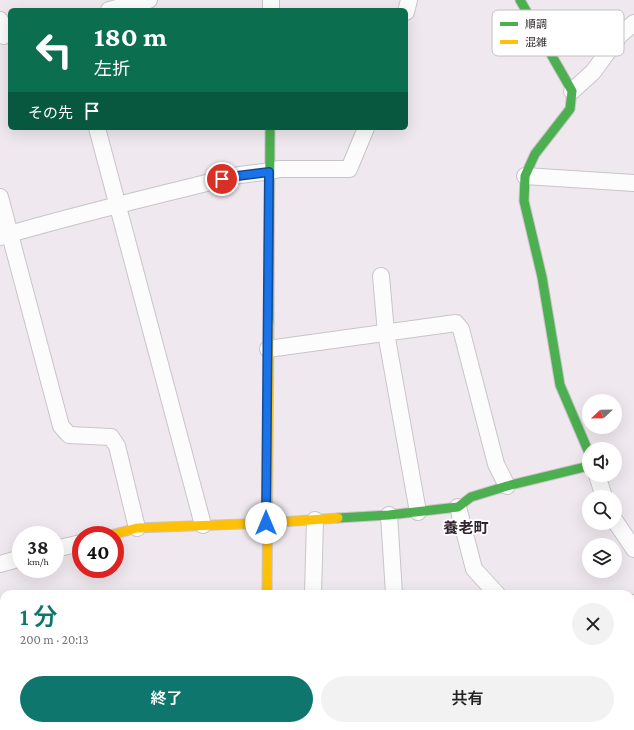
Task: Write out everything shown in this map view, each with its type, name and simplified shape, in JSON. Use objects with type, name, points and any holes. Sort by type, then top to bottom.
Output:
[{"type":"street","points":[[117,8],[149,0]]},
{"type":"street","points":[[520,0],[526,10]]},
{"type":"street","points":[[0,20],[5,36]]},
{"type":"street","points":[[624,32],[634,23]]},
{"type":"street","points":[[552,56],[572,91],[570,109],[535,154],[525,176],[524,200],[542,276],[560,385],[584,442]]},
{"type":"street","points":[[572,91],[593,72],[605,56]]},
{"type":"street","points":[[98,130],[202,525]]},
{"type":"street","points":[[267,590],[266,523],[270,130]]},
{"type":"street","points":[[5,236],[118,205],[237,176],[269,172],[279,169],[349,169],[365,130]]},
{"type":"street","points":[[525,176],[634,183]]},
{"type":"street","points":[[0,197],[5,236],[61,426],[69,435],[111,437],[117,446],[137,528]]},
{"type":"street","points":[[381,276],[386,333],[418,512]]},
{"type":"street","points":[[268,349],[278,349],[456,323],[462,329],[496,464],[507,486]]},
{"type":"street","points":[[124,532],[137,528],[389,516],[458,507],[471,497],[507,486],[582,468]]},
{"type":"street","points":[[458,507],[474,569],[493,590]]},
{"type":"street","points":[[389,516],[394,590]]},
{"type":"street","points":[[313,590],[315,520]]},
{"type":"street","points":[[621,530],[634,548]]},
{"type":"street","points":[[0,564],[12,561]]},
{"type":"traffic: fast","points":[[520,0],[526,10]]},
{"type":"traffic: fast","points":[[552,56],[572,91],[570,109],[535,154],[525,176],[524,201],[542,277],[560,385],[584,442]]},
{"type":"traffic: fast","points":[[269,323],[270,130]]},
{"type":"traffic: fast","points":[[338,518],[389,515],[458,507],[471,497],[507,486],[582,468]]},
{"type":"traffic: slow","points":[[267,590],[269,323]]},
{"type":"traffic: slow","points":[[124,532],[137,528],[266,523],[338,518]]},
{"type":"district","name":"養老町","points":[[466,528]]},
{"type":"route","points":[[222,179],[269,172],[266,523]]}]
